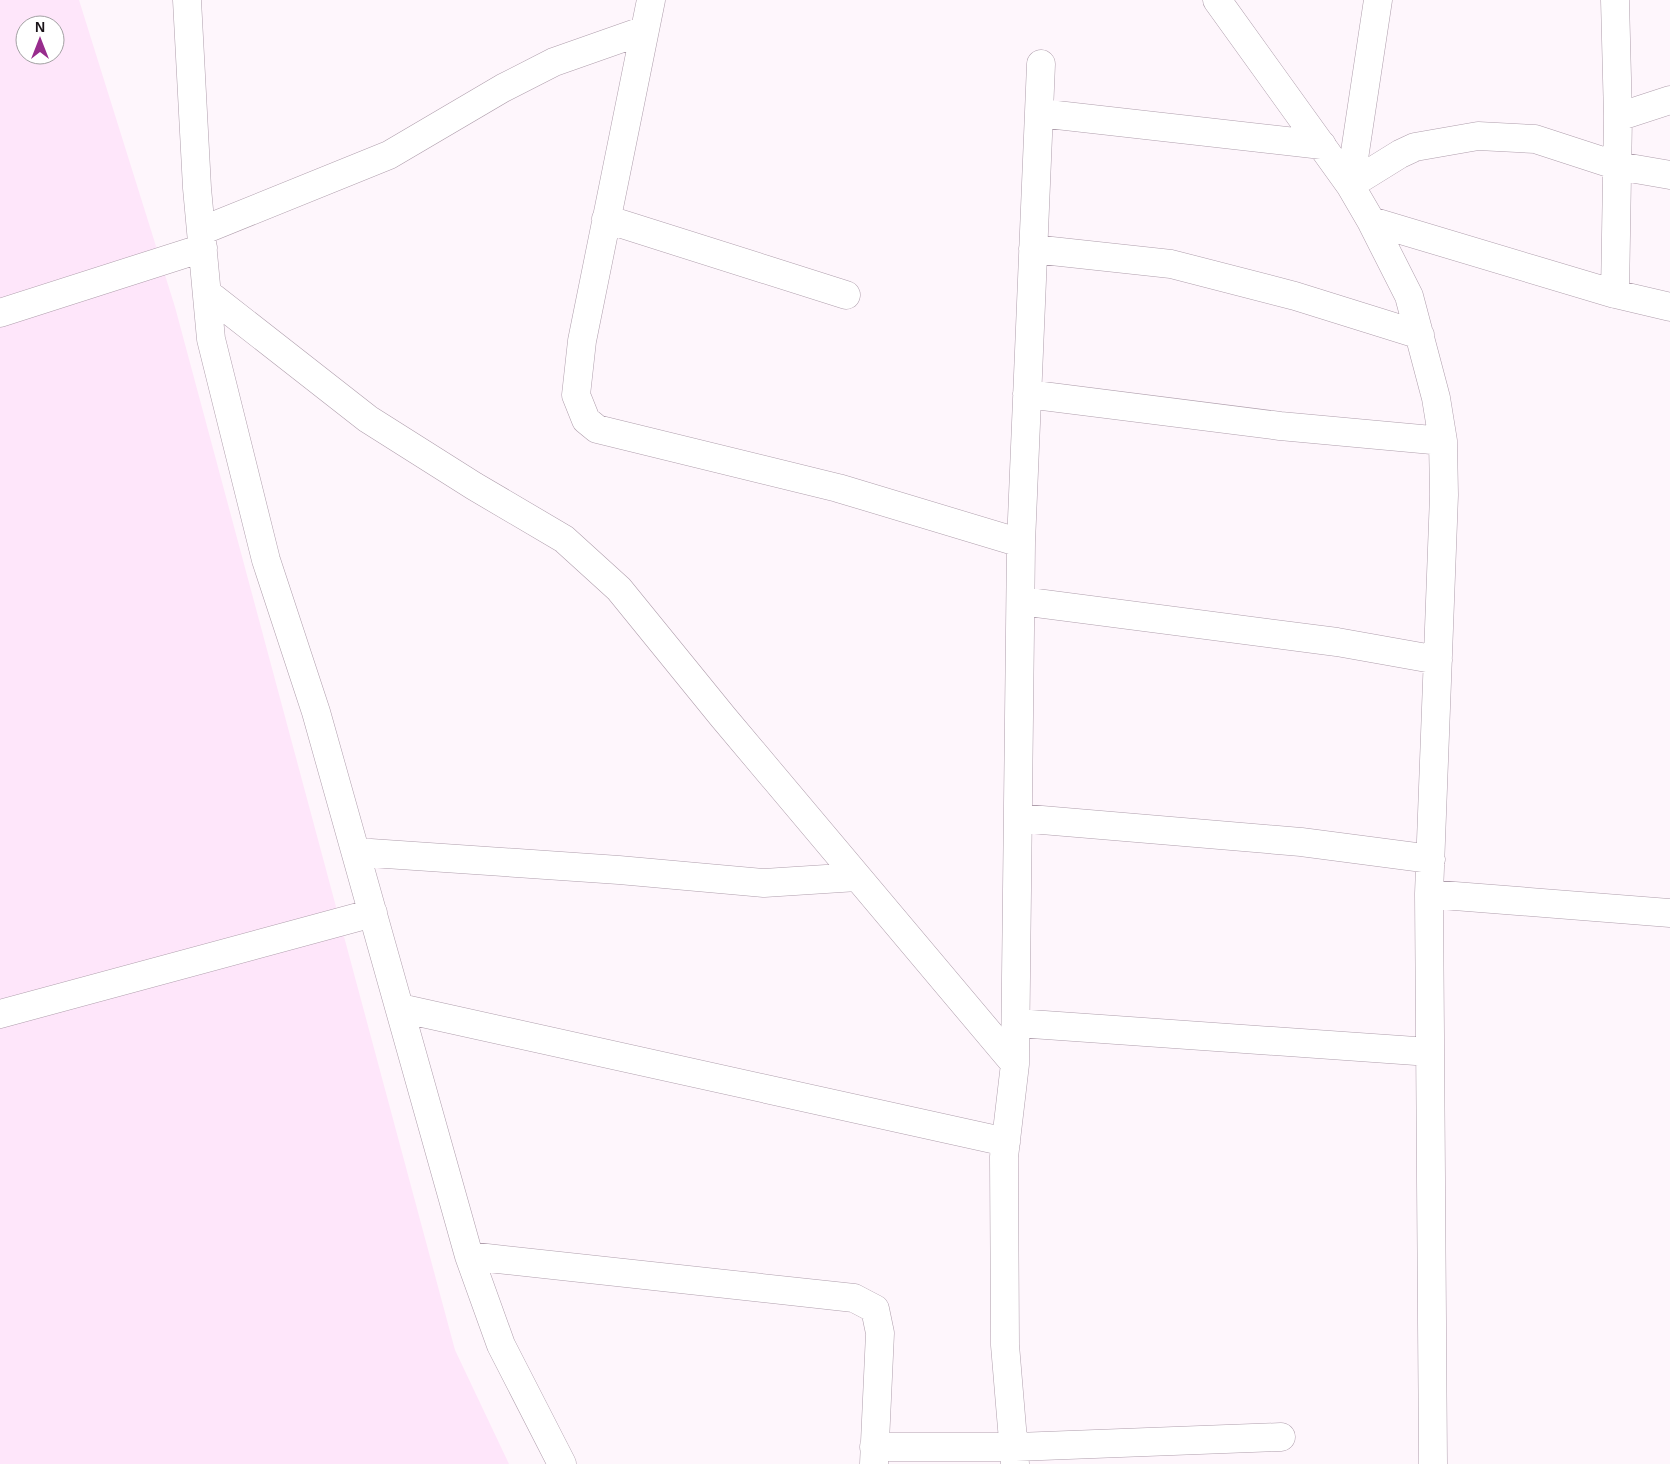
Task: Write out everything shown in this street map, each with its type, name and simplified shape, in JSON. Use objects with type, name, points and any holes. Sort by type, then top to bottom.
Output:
[{"type":"street","points":[[187,0],[197,188],[211,339],[266,560],[316,712],[469,1256],[501,1345],[562,1464]]},
{"type":"street","points":[[651,0],[582,341],[576,395],[586,420],[598,429],[838,488],[1021,543]]},
{"type":"street","points":[[1217,0],[1350,185],[1371,221],[1409,296],[1436,398],[1443,441],[1444,495],[1429,894],[1433,1464]]},
{"type":"street","points":[[1350,185],[1378,0]]},
{"type":"street","points":[[1615,0],[1618,117],[1615,294]]},
{"type":"street","points":[[0,313],[202,240],[389,155],[503,88],[554,62],[645,30]]},
{"type":"street","points":[[1014,1456],[1005,1345],[1004,1157],[1015,1064],[1021,543],[1041,64]]},
{"type":"street","points":[[1618,117],[1670,100]]},
{"type":"street","points":[[1039,113],[1322,145]]},
{"type":"street","points":[[1350,185],[1400,154],[1415,147],[1478,136],[1535,139],[1618,166],[1670,175]]},
{"type":"street","points":[[606,219],[846,295]]},
{"type":"street","points":[[1371,221],[1615,294],[1670,307]]},
{"type":"street","points":[[1033,249],[1171,264],[1295,296],[1420,335]]},
{"type":"street","points":[[207,293],[368,419],[474,486],[564,539],[619,589],[723,717],[1015,1064]]},
{"type":"street","points":[[1027,394],[1280,426],[1443,441]]},
{"type":"street","points":[[1021,601],[1337,642],[1438,660]]},
{"type":"street","points":[[1018,818],[1301,842],[1431,858]]},
{"type":"street","points":[[356,852],[619,870],[764,883],[858,876]]},
{"type":"street","points":[[1429,894],[1670,913]]},
{"type":"street","points":[[0,1014],[373,913]]},
{"type":"street","points":[[400,1008],[1006,1142]]},
{"type":"street","points":[[1016,1023],[1430,1052]]},
{"type":"street","points":[[469,1256],[854,1298],[875,1309],[880,1333],[874,1455],[1014,1456],[1281,1438]]},
{"type":"shaded area","points":[[0,0],[79,0],[175,307],[455,1350],[509,1464],[0,1464]]}]
